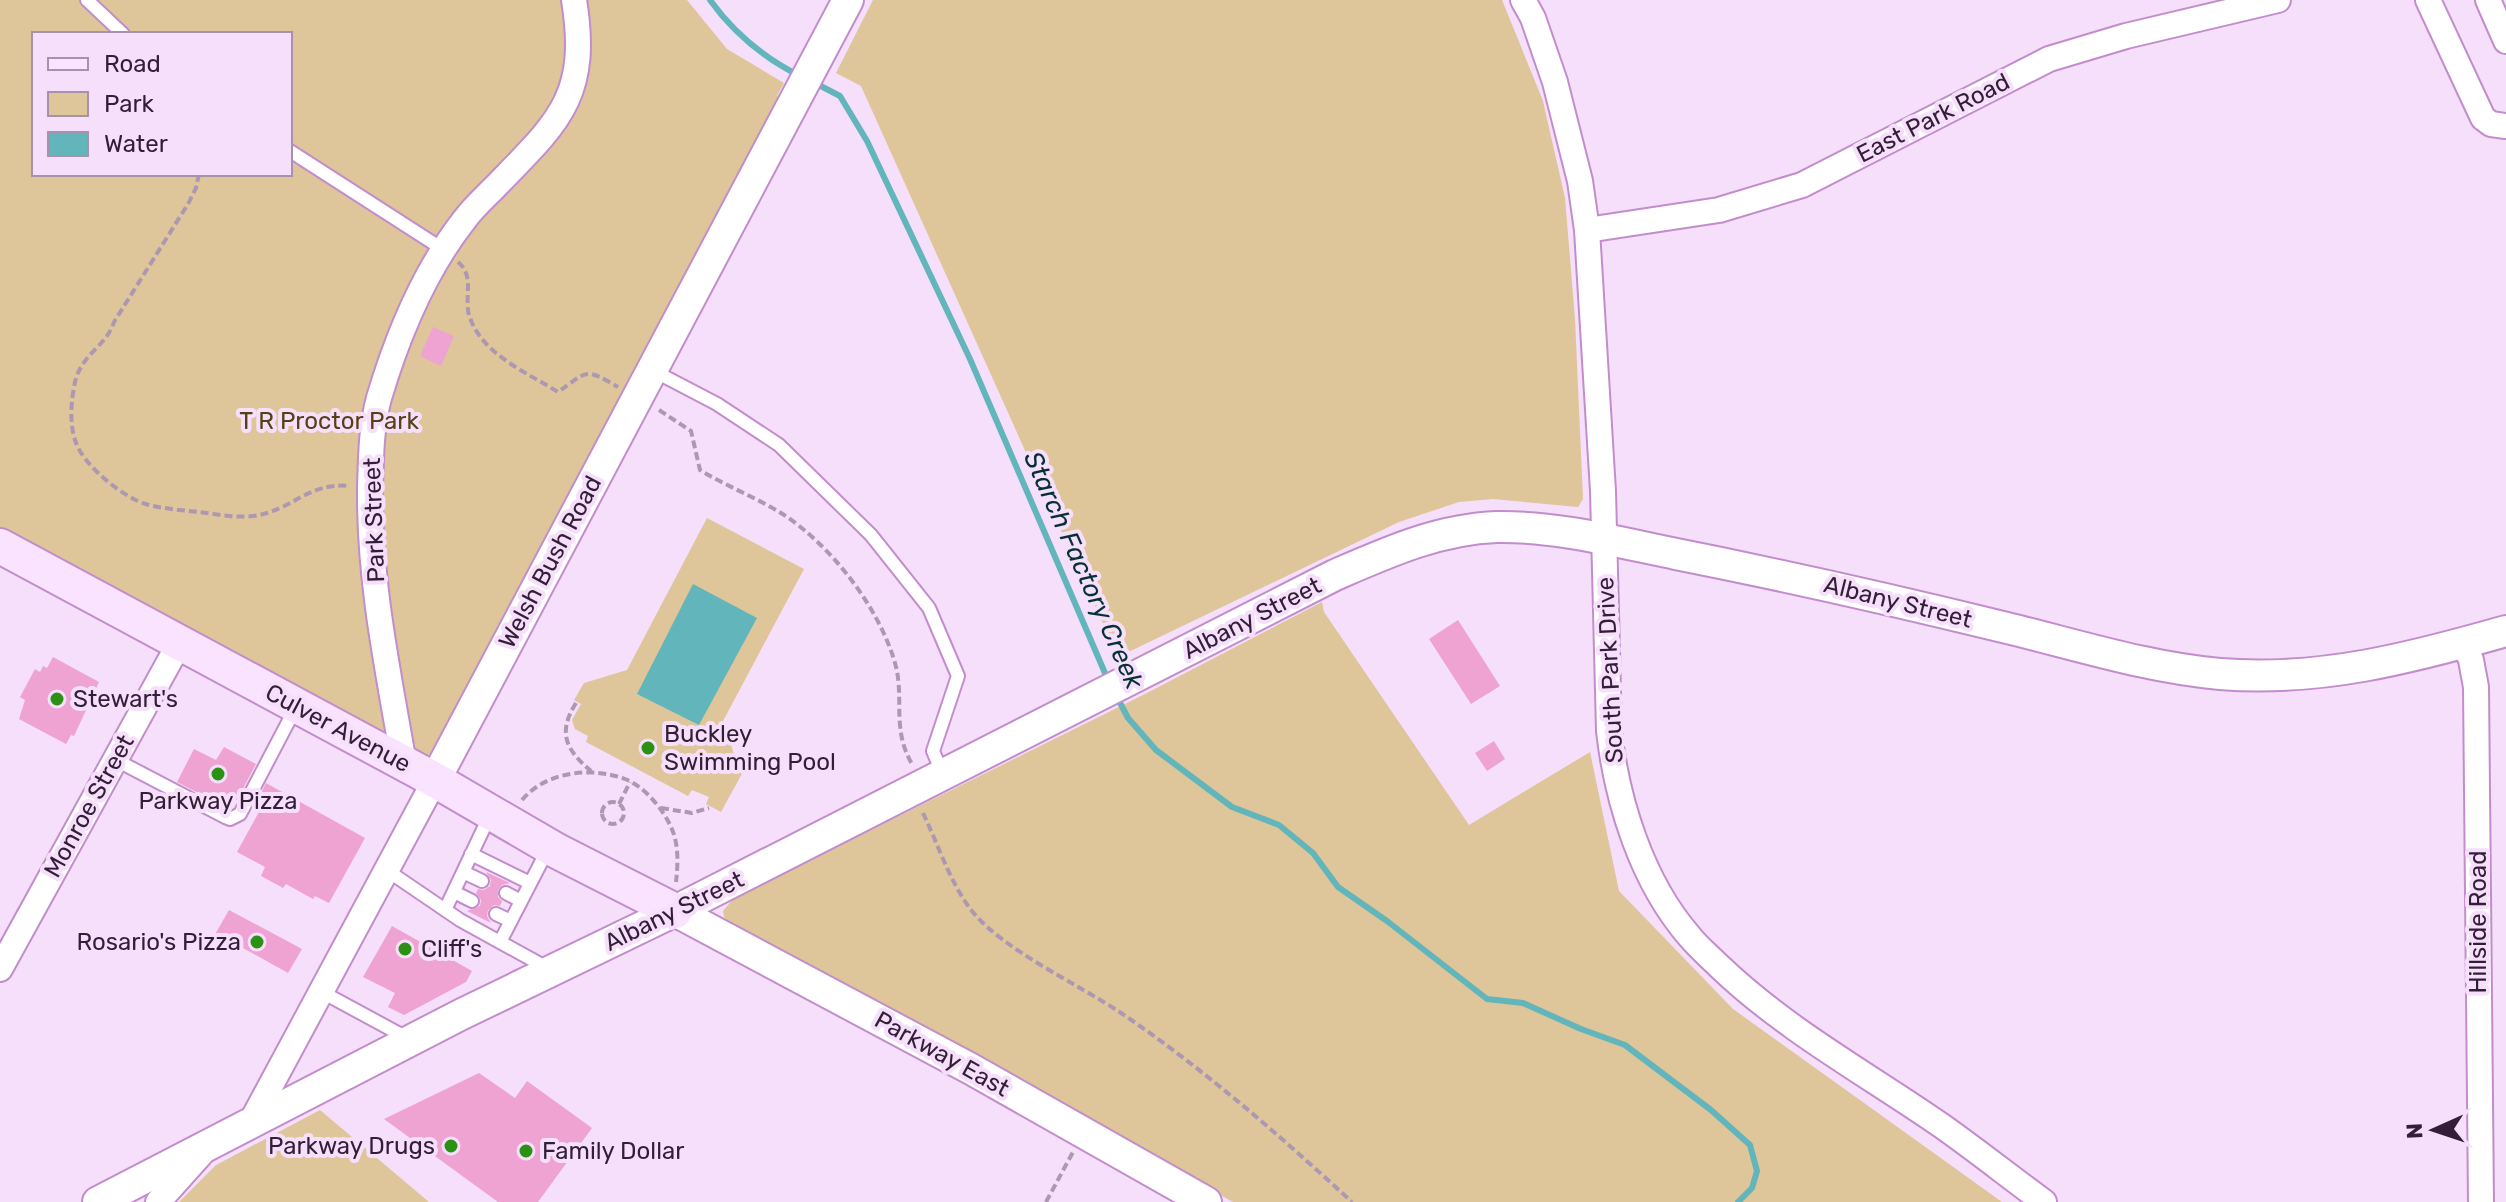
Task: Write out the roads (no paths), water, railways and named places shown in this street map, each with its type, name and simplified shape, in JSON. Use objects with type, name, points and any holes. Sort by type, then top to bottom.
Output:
[{"type":"main road","name":"Culver Avenue","points":[[0,546],[404,764],[435,780],[506,808],[549,846],[676,897]]},
{"type":"street","name":"Park Street","points":[[404,764],[378,615],[370,541],[370,452],[378,402],[396,346],[419,292],[444,250],[465,218],[547,133],[568,102],[578,68],[579,25],[574,0]]},
{"type":"street","name":"Welsh Bush Road","points":[[250,1124],[388,871],[848,0]]},
{"type":"street","name":"South Park Drive","points":[[1523,0],[1533,18],[1555,82],[1580,181],[1587,230],[1598,398],[1609,731],[1612,762],[1634,838],[1659,893],[1690,937],[1746,991],[2044,1202]]},
{"type":"street","name":"East Park Road","points":[[1587,230],[1719,210],[1802,185],[2049,59],[2126,36],[2278,0]]},
{"type":"street","points":[[2428,0],[2483,118],[2491,124],[2506,126]]},
{"type":"street","points":[[2488,0],[2506,41]]},
{"type":"street","name":"Albany Street","points":[[98,1202],[411,1040],[552,971],[676,897],[1335,575],[1409,544],[1445,534],[1496,527],[1554,530],[1819,583],[2137,660],[2220,674],[2303,675],[2357,669],[2506,631]]},
{"type":"street","name":"Hillside Road","points":[[2464,643],[2476,687],[2481,1202]]},
{"type":"street","name":"Monroe Street","points":[[0,969],[179,644]]},
{"type":"street","name":"Parkway East","points":[[676,897],[1206,1202]]},
{"type":"street","points":[[158,1202],[210,1144]]},
{"type":"lane","points":[[87,0],[121,32]]},
{"type":"lane","points":[[292,152],[444,250]]},
{"type":"lane","points":[[652,369],[717,404],[779,445],[871,535],[929,608],[958,676],[933,751],[930,772]]},
{"type":"lane","points":[[114,759],[225,817],[234,818],[240,814],[296,707]]},
{"type":"lane","points":[[445,910],[471,854],[506,808]]},
{"type":"lane","points":[[500,942],[549,846]]},
{"type":"lane","points":[[471,854],[530,883]]},
{"type":"lane","points":[[388,871],[445,910],[552,971]]},
{"type":"lane","points":[[463,872],[482,881]]},
{"type":"lane","points":[[454,892],[472,901]]},
{"type":"lane","points":[[506,893],[521,901]]},
{"type":"lane","points":[[496,914],[511,921]]},
{"type":"lane","points":[[322,992],[411,1040]]},
{"type":"water","points":[[693,584],[757,618],[699,725],[637,694]]},
{"type":"waterway","name":"Starch Factory Creek","points":[[710,0],[750,43],[800,76]]},
{"type":"waterway","name":"Starch Factory Creek","points":[[813,82],[840,96],[867,141],[970,359],[1108,680]]},
{"type":"waterway","name":"Starch Factory Creek","points":[[1117,697],[1128,718],[1156,750],[1232,807],[1279,825],[1313,853],[1338,887],[1487,999],[1523,1003],[1625,1045],[1711,1110],[1750,1145],[1757,1171],[1752,1188],[1738,1202]]},
{"type":"place","name":"Stewart's","points":[[57,699]]},
{"type":"place","name":"Buckley Swimming Pool","points":[[648,748]]},
{"type":"place","name":"Parkway Pizza","points":[[218,774]]},
{"type":"place","name":"Rosario's Pizza","points":[[257,942]]},
{"type":"place","name":"Cliff's","points":[[405,949]]},
{"type":"place","name":"Parkway Drugs","points":[[451,1146]]},
{"type":"place","name":"Family Dollar","points":[[526,1151]]},
{"type":"park label","name":"T R Proctor Park","points":[[329,421]]}]
